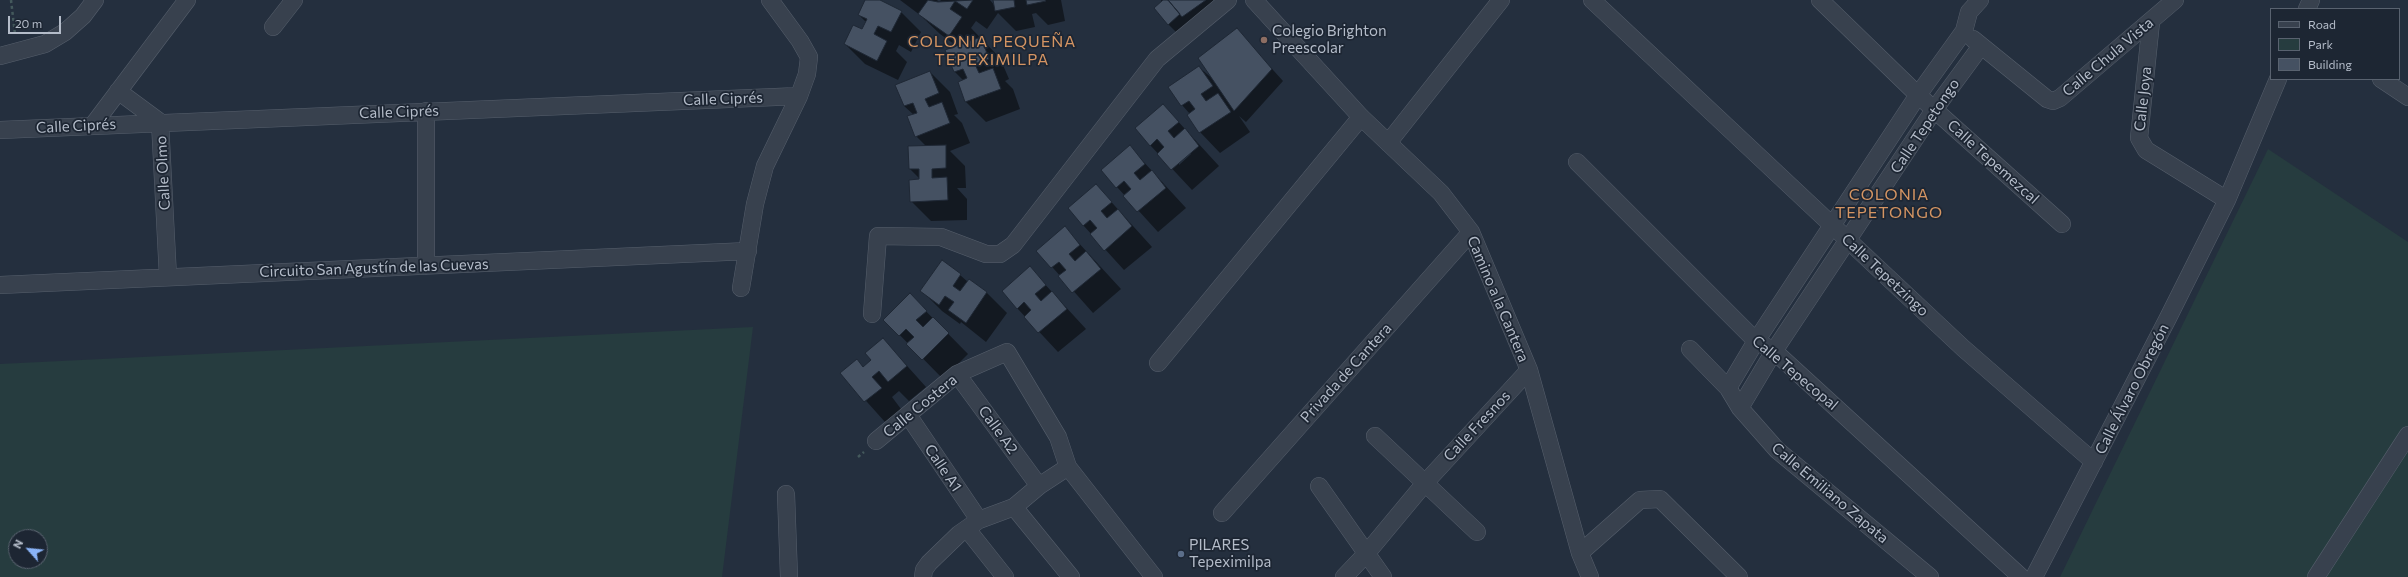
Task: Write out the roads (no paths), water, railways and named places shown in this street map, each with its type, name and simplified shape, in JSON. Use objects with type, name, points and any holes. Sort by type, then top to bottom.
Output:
[{"type":"street","points":[[0,56],[17,53],[45,44],[65,32],[83,16],[95,0]]},
{"type":"street","points":[[93,125],[187,0]]},
{"type":"street","points":[[272,27],[294,0]]},
{"type":"street","points":[[741,288],[755,204],[765,166],[799,96],[807,74],[809,57],[800,41],[770,0]]},
{"type":"street","name":"Camino a la Cantera","points":[[1254,0],[1361,117],[1441,193],[1471,232],[1529,370],[1580,553],[1590,577]]},
{"type":"street","points":[[1388,143],[1501,0]]},
{"type":"street","name":"Calle Tepetzingo","points":[[1592,0],[1832,227],[1963,348],[2094,462]]},
{"type":"street","name":"Calle Tepemezcal","points":[[1820,0],[1918,96],[2062,224]]},
{"type":"street","points":[[1964,31],[1969,12],[1980,0]]},
{"type":"street","name":"Calle Chula Vista","points":[[1964,31],[2047,99],[2053,101],[2060,98],[2176,0]]},
{"type":"street","points":[[872,314],[878,236],[941,237],[986,254],[1000,254],[1013,245],[1157,59],[1223,4]]},
{"type":"street","name":"Calle Joya","points":[[2151,22],[2139,138],[2146,150],[2227,200]]},
{"type":"street","name":"Calle Tepetongo","points":[[1728,388],[1756,341],[1918,96],[1964,31]]},
{"type":"street","name":"Calle Tepetongo","points":[[1740,408],[1774,351],[1934,110],[1981,46]]},
{"type":"street","name":"Calle Álvaro Obregón","points":[[2034,577],[2227,200],[2278,80]]},
{"type":"street","points":[[2382,80],[2408,97]]},
{"type":"street","name":"Calle Olmo","points":[[118,91],[160,122],[168,277]]},
{"type":"street","name":"Calle Ciprés","points":[[0,130],[799,96]]},
{"type":"street","points":[[426,111],[426,266]]},
{"type":"street","points":[[1158,363],[1361,117]]},
{"type":"street","name":"Calle Tepecopal","points":[[1577,162],[1756,341],[1774,351],[2021,577]]},
{"type":"street","name":"Privada de Cantera","points":[[1222,513],[1471,232]]},
{"type":"street","name":"Circuito San Agustín de las Cuevas","points":[[0,285],[748,251]]},
{"type":"street","name":"Calle Emiliano Zapata","points":[[1690,349],[1728,388],[1740,408],[1777,450],[1930,577]]},
{"type":"street","name":"Calle Costera","points":[[876,441],[957,374],[1007,352],[1058,437],[1068,467]]},
{"type":"street","name":"Calle Fresnos","points":[[1344,577],[1366,554],[1425,483],[1529,370]]},
{"type":"street","name":"Calle A2","points":[[957,374],[1039,486]]},
{"type":"street","name":"Calle A1","points":[[908,415],[1005,577]]},
{"type":"street","points":[[2316,577],[2408,435]]},
{"type":"street","points":[[1375,436],[1477,532]]},
{"type":"street","points":[[923,577],[924,570],[929,563],[973,525],[1014,507],[1039,486],[1068,467],[1154,577]]},
{"type":"street","points":[[1318,486],[1383,577]]},
{"type":"street","points":[[786,494],[789,577]]},
{"type":"street","points":[[1580,553],[1640,500],[1660,499],[1739,577]]},
{"type":"street","points":[[1014,507],[1071,577]]},
{"type":"place","name":"Colegio Brighton Preescolar","points":[[1264,40]]},
{"type":"place","name":"PILARES Tepeximilpa","points":[[1181,554]]},
{"type":"district","name":"COLONIA PEQUEÑA TEPEXIMILPA","points":[[992,51]]},
{"type":"district","name":"COLONIA TEPETONGO","points":[[1889,204]]}]
